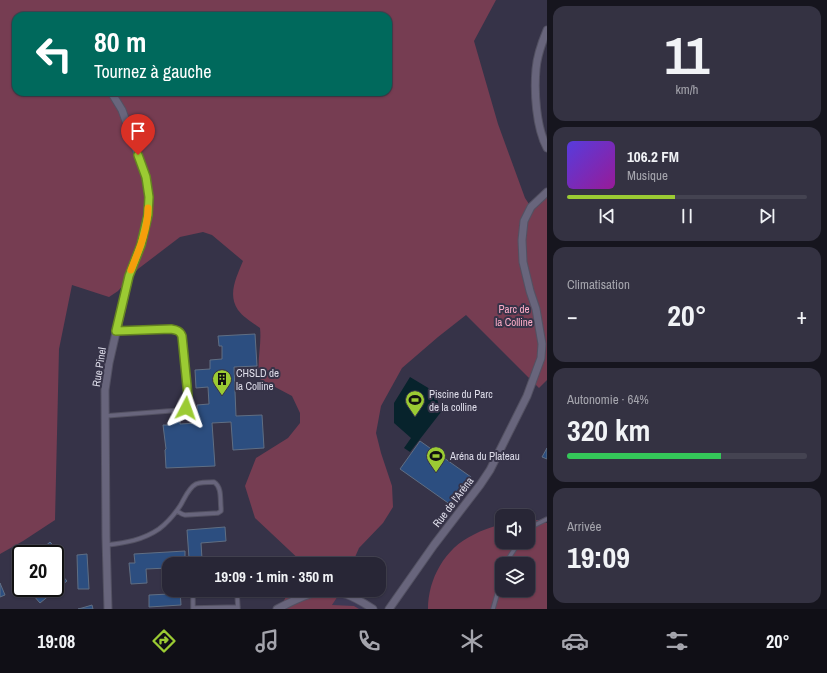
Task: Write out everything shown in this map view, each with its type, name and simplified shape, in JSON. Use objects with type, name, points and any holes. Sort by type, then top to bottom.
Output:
[{"type":"street","points":[[547,30],[536,68],[536,108],[541,132],[547,148]]},
{"type":"street","name":"Rue Pinel","points":[[108,609],[105,416],[107,378],[109,363],[129,276],[141,245],[148,215],[149,197],[146,177],[122,110],[113,96]]},
{"type":"street","name":"Rue de l'Aréna","points":[[389,609],[434,545],[490,470],[527,396],[541,358],[544,333],[530,291],[523,262],[522,240],[524,221],[527,213],[531,207],[547,192]]},
{"type":"street","points":[[277,609],[306,595],[328,591],[341,592],[359,600],[373,609]]},
{"type":"lane","points":[[105,416],[181,410],[186,408],[188,403],[182,336],[180,332],[171,329],[116,331]]},
{"type":"lane","points":[[106,545],[132,542],[143,538],[159,528],[176,511],[194,485],[198,483],[214,482],[218,485],[221,508],[221,511],[218,513],[185,515],[176,511]]},
{"type":"lane","points":[[535,526],[547,519]]},
{"type":"lane","points":[[237,593],[238,608],[193,609],[193,595],[237,593]]},
{"type":"lane","points":[[493,609],[496,597]]},
{"type":"shaded area","points":[[337,597],[350,597],[371,609],[329,609]]},
{"type":"green space","name":"Parc de la Colline","points":[[0,0],[496,0],[474,41],[498,124],[525,198],[531,207],[547,194],[547,380],[539,388],[466,315],[402,368],[381,406],[376,433],[392,486],[393,507],[383,523],[359,548],[355,557],[297,557],[255,518],[245,486],[256,458],[288,438],[300,423],[300,413],[292,396],[260,379],[260,328],[240,313],[233,298],[234,285],[243,261],[212,235],[203,232],[180,237],[138,269],[118,291],[109,297],[72,285],[59,349],[55,520],[23,541],[16,545],[12,545],[12,547],[0,554]]},
{"type":"green space","points":[[535,520],[547,523],[547,609],[428,609],[431,587],[446,556],[463,541],[495,526],[495,549],[535,549]]},
{"type":"green space","points":[[286,597],[337,597],[332,605],[354,606],[359,609],[279,609]]},
{"type":"water","name":"Piscine du Parc de la colline","points":[[410,377],[435,392],[441,412],[410,452],[404,448],[411,438],[394,423],[394,403]]},
{"type":"building","name":"CHSLD de la Colline","points":[[255,334],[257,366],[234,367],[236,416],[262,415],[264,448],[233,450],[231,422],[212,423],[215,466],[166,468],[166,449],[163,425],[169,425],[169,422],[180,421],[180,424],[198,423],[197,405],[209,404],[208,387],[196,388],[195,370],[210,369],[210,360],[222,359],[222,346],[219,346],[218,336]]},
{"type":"building","name":"Aréna du Plateau","points":[[420,441],[471,477],[451,505],[400,469]]},
{"type":"building","points":[[547,448],[547,459],[542,457]]},
{"type":"building","points":[[225,527],[226,541],[201,543],[202,557],[189,557],[187,530]]},
{"type":"building","points":[[185,551],[185,557],[162,557],[162,568],[146,569],[147,583],[131,584],[129,563],[135,563],[134,554]]},
{"type":"building","points":[[87,554],[89,589],[78,589],[77,555]]},
{"type":"building","points":[[0,583],[5,595],[0,597]]},
{"type":"building","points":[[162,594],[162,597],[180,597],[181,605],[149,607],[149,595]]},
{"type":"building","points":[[35,597],[47,597],[40,603]]},
{"type":"building","points":[[92,605],[93,609],[78,609],[82,608]]},
{"type":"slow traffic","points":[[131,270],[142,240],[148,215],[148,208]]},
{"type":"place","name":"CHSLD de la Colline","points":[[222,396]]},
{"type":"place","name":"Piscine du Parc de la colline","points":[[415,417]]},
{"type":"place","name":"Aréna du Plateau","points":[[436,473]]},
{"type":"route","points":[[138,155],[146,177],[149,197],[148,215],[141,245],[129,276],[116,331],[171,329],[180,332],[182,336],[188,396],[186,408]]}]
